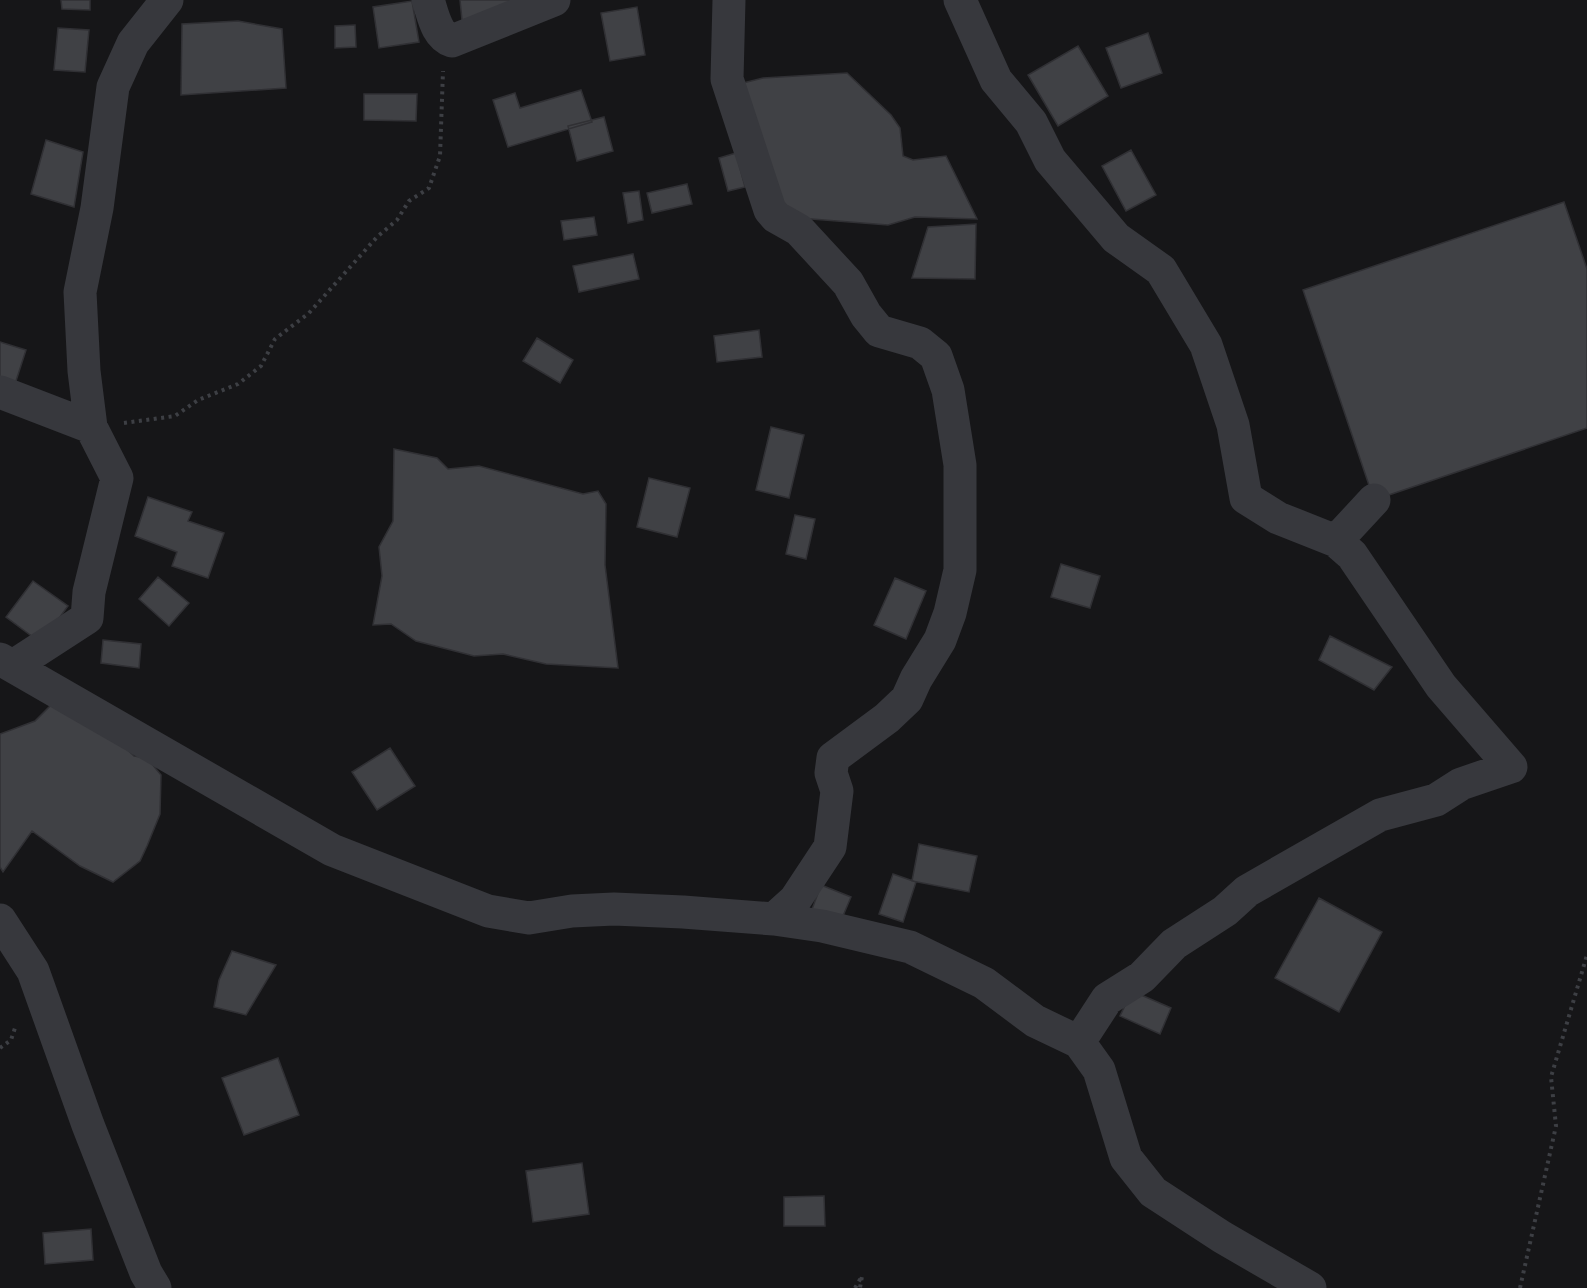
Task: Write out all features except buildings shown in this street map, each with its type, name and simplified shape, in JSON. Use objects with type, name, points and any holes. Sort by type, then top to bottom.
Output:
[{"type":"street","points":[[7,662],[87,618],[89,592],[117,478],[91,427],[84,371],[80,292],[97,208],[113,87],[133,43],[167,0]]},
{"type":"street","points":[[428,0],[439,31],[444,39],[452,41],[554,0]]},
{"type":"street","points":[[729,0],[727,79],[770,210],[776,217],[799,230],[848,283],[866,315],[879,331],[920,343],[936,356],[948,390],[960,465],[960,570],[950,614],[940,640],[916,679],[907,699],[833,758],[831,773],[837,791],[830,847],[795,900],[774,919]]},
{"type":"street","points":[[960,0],[996,80],[1031,122],[1050,160],[1116,238],[1161,270],[1206,345],[1233,425],[1246,498],[1278,518],[1336,541],[1352,555],[1441,686],[1511,767],[1461,784],[1436,800],[1380,815],[1247,891],[1225,911],[1174,944],[1142,977],[1107,999],[1079,1042]]},
{"type":"street","points":[[0,392],[91,427]]},
{"type":"street","points":[[1336,541],[1374,500]]},
{"type":"street","points":[[7,662],[332,850],[488,911],[529,918],[572,910],[615,909],[774,919],[822,927],[910,947],[984,982],[1035,1021],[1079,1042],[1099,1070],[1126,1158],[1153,1192],[1222,1237],[1310,1288]]},
{"type":"street","points":[[0,920],[33,971],[88,1125],[146,1273],[155,1288]]},
{"type":"path","points":[[91,427],[175,416],[198,400],[238,384],[261,366],[275,339],[309,313],[377,237],[397,220],[409,201],[429,188],[440,156],[444,39]]},
{"type":"path","points":[[1520,1288],[1556,1126],[1551,1077],[1587,956]]},
{"type":"path","points":[[855,1288],[862,1276],[860,1288]]}]
